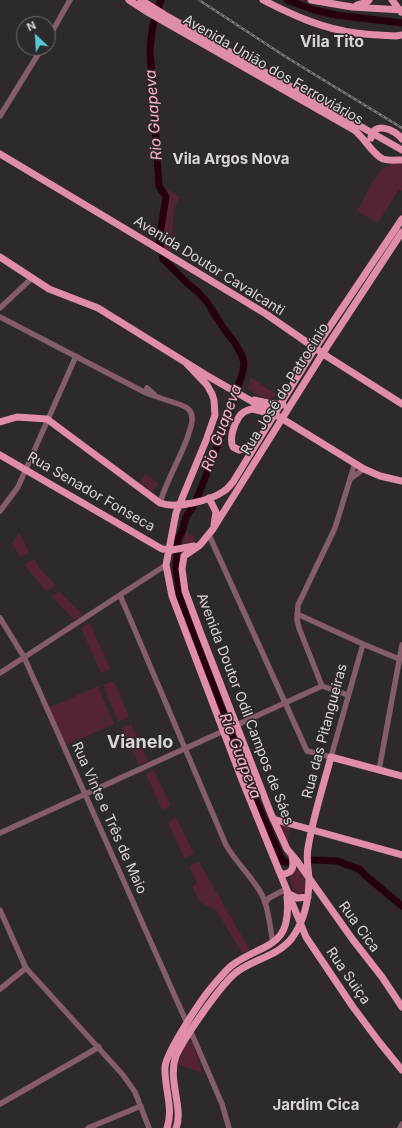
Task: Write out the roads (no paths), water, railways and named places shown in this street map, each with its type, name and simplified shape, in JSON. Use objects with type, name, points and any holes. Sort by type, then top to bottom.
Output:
[{"type":"main road","name":"Avenida União dos Ferroviários","points":[[129,0],[150,10],[160,12],[402,150]]},
{"type":"main road","name":"Avenida União dos Ferroviários","points":[[141,0],[161,20],[354,130],[378,156],[392,160],[402,160]]},
{"type":"main road","points":[[263,0],[288,13],[313,23],[355,33],[396,36],[402,35]]},
{"type":"main road","points":[[311,0],[401,11]]},
{"type":"main road","points":[[352,6],[367,2],[369,0]]},
{"type":"main road","points":[[392,0],[401,11]]},
{"type":"main road","points":[[370,146],[372,133],[382,127],[396,132],[402,139]]},
{"type":"main road","name":"Avenida Doutor Cavalcanti","points":[[0,154],[267,315],[323,354],[402,404]]},
{"type":"main road","points":[[392,242],[402,219]]},
{"type":"main road","points":[[392,242],[402,232]]},
{"type":"main road","name":"Rua José do Patrocínio","points":[[181,505],[208,498],[224,491],[229,487],[314,348],[392,242]]},
{"type":"main road","name":"Rua José do Patrocínio","points":[[200,545],[211,532],[281,418],[356,302],[392,242]]},
{"type":"main road","points":[[0,257],[49,289],[98,308],[187,364],[229,387],[364,469],[380,476],[402,481]]},
{"type":"main road","name":"Avenida Doutor Odil Campos de Sáes","points":[[187,364],[204,382],[212,394],[215,416],[181,505],[176,513],[166,566],[172,596],[230,728],[287,849],[295,858]]},
{"type":"main road","points":[[248,399],[280,405],[291,404]]},
{"type":"main road","points":[[259,440],[243,450],[233,447],[230,439],[238,417],[244,412],[252,409],[274,414]]},
{"type":"main road","points":[[0,422],[17,417],[47,419],[160,502],[165,505],[181,505]]},
{"type":"main road","name":"Rua Senador Fonseca","points":[[0,455],[162,549],[170,550]]},
{"type":"main road","points":[[208,498],[216,512],[211,532]]},
{"type":"main road","points":[[170,550],[200,545]]},
{"type":"main road","name":"Avenida Doutor Odil Campos de Sáes","points":[[200,545],[184,556],[182,569],[186,591],[230,728],[286,891]]},
{"type":"main road","points":[[330,757],[402,776]]},
{"type":"main road","name":"Rua das Pitangueiras","points":[[176,1128],[178,1118],[173,1069],[176,1057],[191,1031],[224,985],[234,974],[246,966],[281,949],[291,940],[305,913],[308,897],[309,877],[307,855],[330,757]]},
{"type":"main road","points":[[273,819],[402,855]]},
{"type":"main road","points":[[279,871],[282,874],[287,874],[290,872],[293,868],[295,858]]},
{"type":"main road","name":"Rua Cica","points":[[295,858],[402,1006]]},
{"type":"main road","points":[[167,1128],[170,1114],[165,1069],[168,1056],[209,990],[226,971],[243,958],[273,944],[282,934],[288,910],[286,891]]},
{"type":"main road","points":[[286,891],[297,898],[308,897]]},
{"type":"main road","name":"Rua Suiça","points":[[286,891],[306,937],[354,1007],[402,1070]]},
{"type":"main road","points":[[291,940],[306,937]]},
{"type":"street","points":[[56,25],[70,0]]},
{"type":"street","points":[[0,116],[37,56]]},
{"type":"street","points":[[0,308],[32,278]]},
{"type":"street","points":[[0,317],[146,393],[177,403],[186,407],[191,412],[192,423],[182,454],[167,483],[160,502]]},
{"type":"street","points":[[0,511],[18,487],[76,356]]},
{"type":"street","points":[[147,388],[159,397]]},
{"type":"street","points":[[322,686],[300,628],[297,614],[298,605],[339,519],[355,463]]},
{"type":"street","points":[[350,480],[364,469]]},
{"type":"street","points":[[211,532],[307,751],[330,757]]},
{"type":"street","points":[[0,673],[166,566]]},
{"type":"street","points":[[120,595],[226,845],[233,857],[262,895],[273,944]]},
{"type":"street","points":[[297,614],[399,659]]},
{"type":"street","name":"Rua Vinte e Três de Maio","points":[[0,618],[24,657],[191,1031],[222,1104],[229,1128]]},
{"type":"street","name":"Rua das Pitangueiras","points":[[330,757],[363,644]]},
{"type":"street","points":[[379,770],[402,644]]},
{"type":"street","points":[[0,833],[322,686],[348,695]]},
{"type":"street","points":[[265,903],[269,898],[286,891]]},
{"type":"street","points":[[0,910],[26,968],[99,1047],[129,1082],[141,1106],[149,1128]]},
{"type":"street","points":[[0,989],[26,968]]},
{"type":"street","points":[[0,1104],[99,1047]]},
{"type":"street","points":[[88,1128],[141,1106]]},
{"type":"street","points":[[400,1128],[402,1124]]},
{"type":"waterway","name":"Rio Guapeva","points":[[161,0],[153,24],[150,50],[159,186],[166,197],[159,240],[163,259],[207,302],[235,343],[244,363],[243,371],[229,415],[200,491],[194,505],[186,517],[182,532],[178,539],[176,569],[180,597],[255,799],[283,862],[286,862]]},
{"type":"waterway","points":[[287,0],[314,10],[336,15],[402,23]]},
{"type":"waterway","name":"Rio Guapeva","points":[[314,860],[337,861],[359,869],[402,906]]},
{"type":"railway","points":[[199,0],[286,57],[402,128]]},
{"type":"district","name":"Vila Tito","points":[[332,42]]},
{"type":"district","name":"Vila Argos Nova","points":[[231,159]]},
{"type":"district","name":"Vianelo","points":[[140,743]]},
{"type":"district","name":"Jardim Cica","points":[[316,1105]]}]
